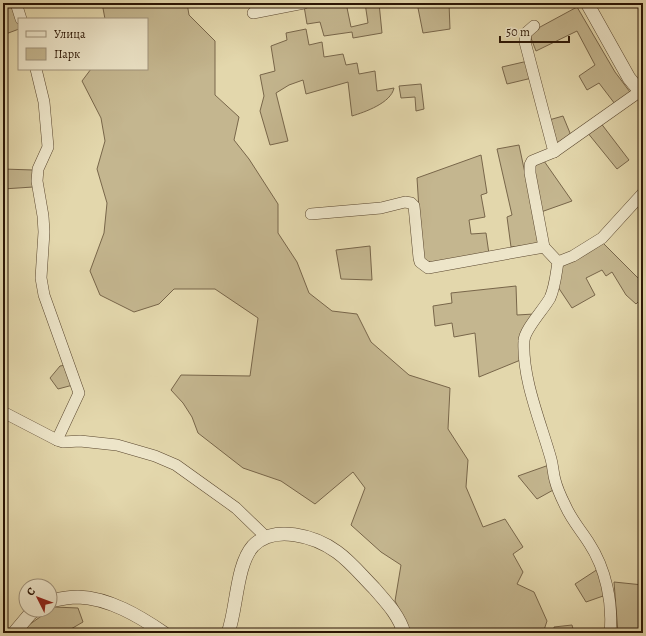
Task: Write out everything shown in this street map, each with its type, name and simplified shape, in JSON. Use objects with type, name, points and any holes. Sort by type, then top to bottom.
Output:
[{"type":"street","points":[[16,3],[21,18]]},
{"type":"street","points":[[253,13],[304,3]]},
{"type":"street","points":[[558,262],[544,247],[532,188],[530,165],[532,161],[554,152],[641,93],[629,78],[587,3]]},
{"type":"street","points":[[534,26],[526,33],[525,42],[554,152]]},
{"type":"street","points":[[36,70],[44,102],[48,148],[38,169],[37,181],[44,232],[41,278],[44,295],[79,393],[57,440]]},
{"type":"street","points":[[558,262],[573,256],[602,238],[643,193]]},
{"type":"street","points":[[310,214],[381,208],[405,202],[411,203],[414,206],[420,262],[428,268],[544,247]]},
{"type":"street","points":[[558,262],[554,288],[524,340],[526,371],[538,418],[552,461],[555,480],[575,524],[599,560],[607,583],[611,621],[610,633]]},
{"type":"street","points":[[3,412],[63,442],[117,444],[156,456],[176,465],[236,508],[266,537]]},
{"type":"street","points":[[228,633],[241,573],[248,553],[258,542],[266,537],[276,534],[309,538],[324,544],[337,552],[353,566],[395,612],[404,633]]},
{"type":"street","points":[[58,600],[77,597],[92,598],[105,602],[151,624],[164,633]]},
{"type":"street","points":[[14,633],[27,618]]},
{"type":"green space","points":[[3,3],[14,3],[18,18],[18,29],[3,35]]},
{"type":"green space","points":[[102,3],[187,3],[189,15],[215,41],[215,95],[239,117],[234,140],[249,159],[278,204],[278,233],[297,262],[309,293],[332,311],[357,314],[371,342],[409,375],[450,388],[448,429],[468,460],[466,487],[483,527],[505,519],[523,547],[513,554],[523,572],[517,584],[534,592],[547,621],[543,633],[410,633],[410,630],[395,601],[401,565],[381,552],[351,525],[365,488],[353,472],[315,504],[281,481],[243,468],[198,433],[192,417],[183,403],[171,390],[181,375],[250,376],[258,318],[215,289],[174,289],[159,304],[134,312],[100,295],[90,271],[104,233],[107,203],[97,169],[105,141],[101,118],[82,81],[90,70],[148,70],[148,18],[105,18]]},
{"type":"green space","points":[[322,3],[346,3],[351,27],[368,23],[365,3],[379,3],[382,33],[353,38],[352,32],[324,36],[320,22],[307,24],[304,6]]},
{"type":"green space","points":[[417,3],[449,3],[450,29],[423,33]]},
{"type":"green space","points":[[577,7],[615,72],[630,92],[615,104],[599,83],[587,90],[579,76],[595,65],[577,31],[536,51],[529,33]]},
{"type":"green space","points":[[306,29],[309,45],[322,42],[324,57],[343,54],[346,65],[357,63],[359,74],[375,71],[377,91],[394,88],[388,98],[377,106],[352,116],[348,82],[306,94],[303,80],[289,85],[276,93],[288,141],[270,145],[260,111],[264,96],[260,75],[275,71],[271,46],[287,40],[286,33]]},
{"type":"green space","points":[[528,61],[532,78],[507,84],[502,67]]},
{"type":"green space","points":[[421,84],[424,109],[416,111],[415,97],[401,98],[399,86]]},
{"type":"green space","points":[[563,116],[570,133],[570,138],[556,147],[549,120]]},
{"type":"green space","points":[[600,122],[629,160],[617,169],[587,132]]},
{"type":"green space","points":[[519,145],[540,244],[511,247],[507,217],[512,215],[497,149]]},
{"type":"green space","points":[[481,155],[487,193],[481,195],[485,217],[469,220],[471,234],[486,233],[489,254],[429,263],[422,257],[417,178]]},
{"type":"green space","points":[[544,161],[572,201],[541,212],[533,184],[535,164]]},
{"type":"green space","points":[[3,169],[33,170],[33,187],[3,189]]},
{"type":"green space","points":[[602,242],[643,283],[643,297],[636,304],[626,295],[612,272],[606,276],[602,270],[586,278],[595,295],[572,308],[558,287],[561,264]]},
{"type":"green space","points":[[370,246],[372,280],[341,279],[336,250]]},
{"type":"green space","points":[[516,286],[517,315],[534,314],[523,359],[479,377],[475,333],[454,337],[452,323],[435,326],[433,306],[452,303],[451,293]]},
{"type":"green space","points":[[66,365],[73,385],[58,389],[50,378],[60,366]]},
{"type":"green space","points":[[549,465],[555,489],[537,499],[518,476]]},
{"type":"green space","points":[[598,569],[606,595],[586,602],[575,584]]},
{"type":"green space","points":[[614,582],[643,585],[643,633],[618,633]]},
{"type":"green space","points":[[58,607],[78,608],[83,622],[64,633],[22,633],[26,627],[39,618],[58,618]]},
{"type":"green space","points":[[572,625],[574,633],[554,633],[554,627]]}]
